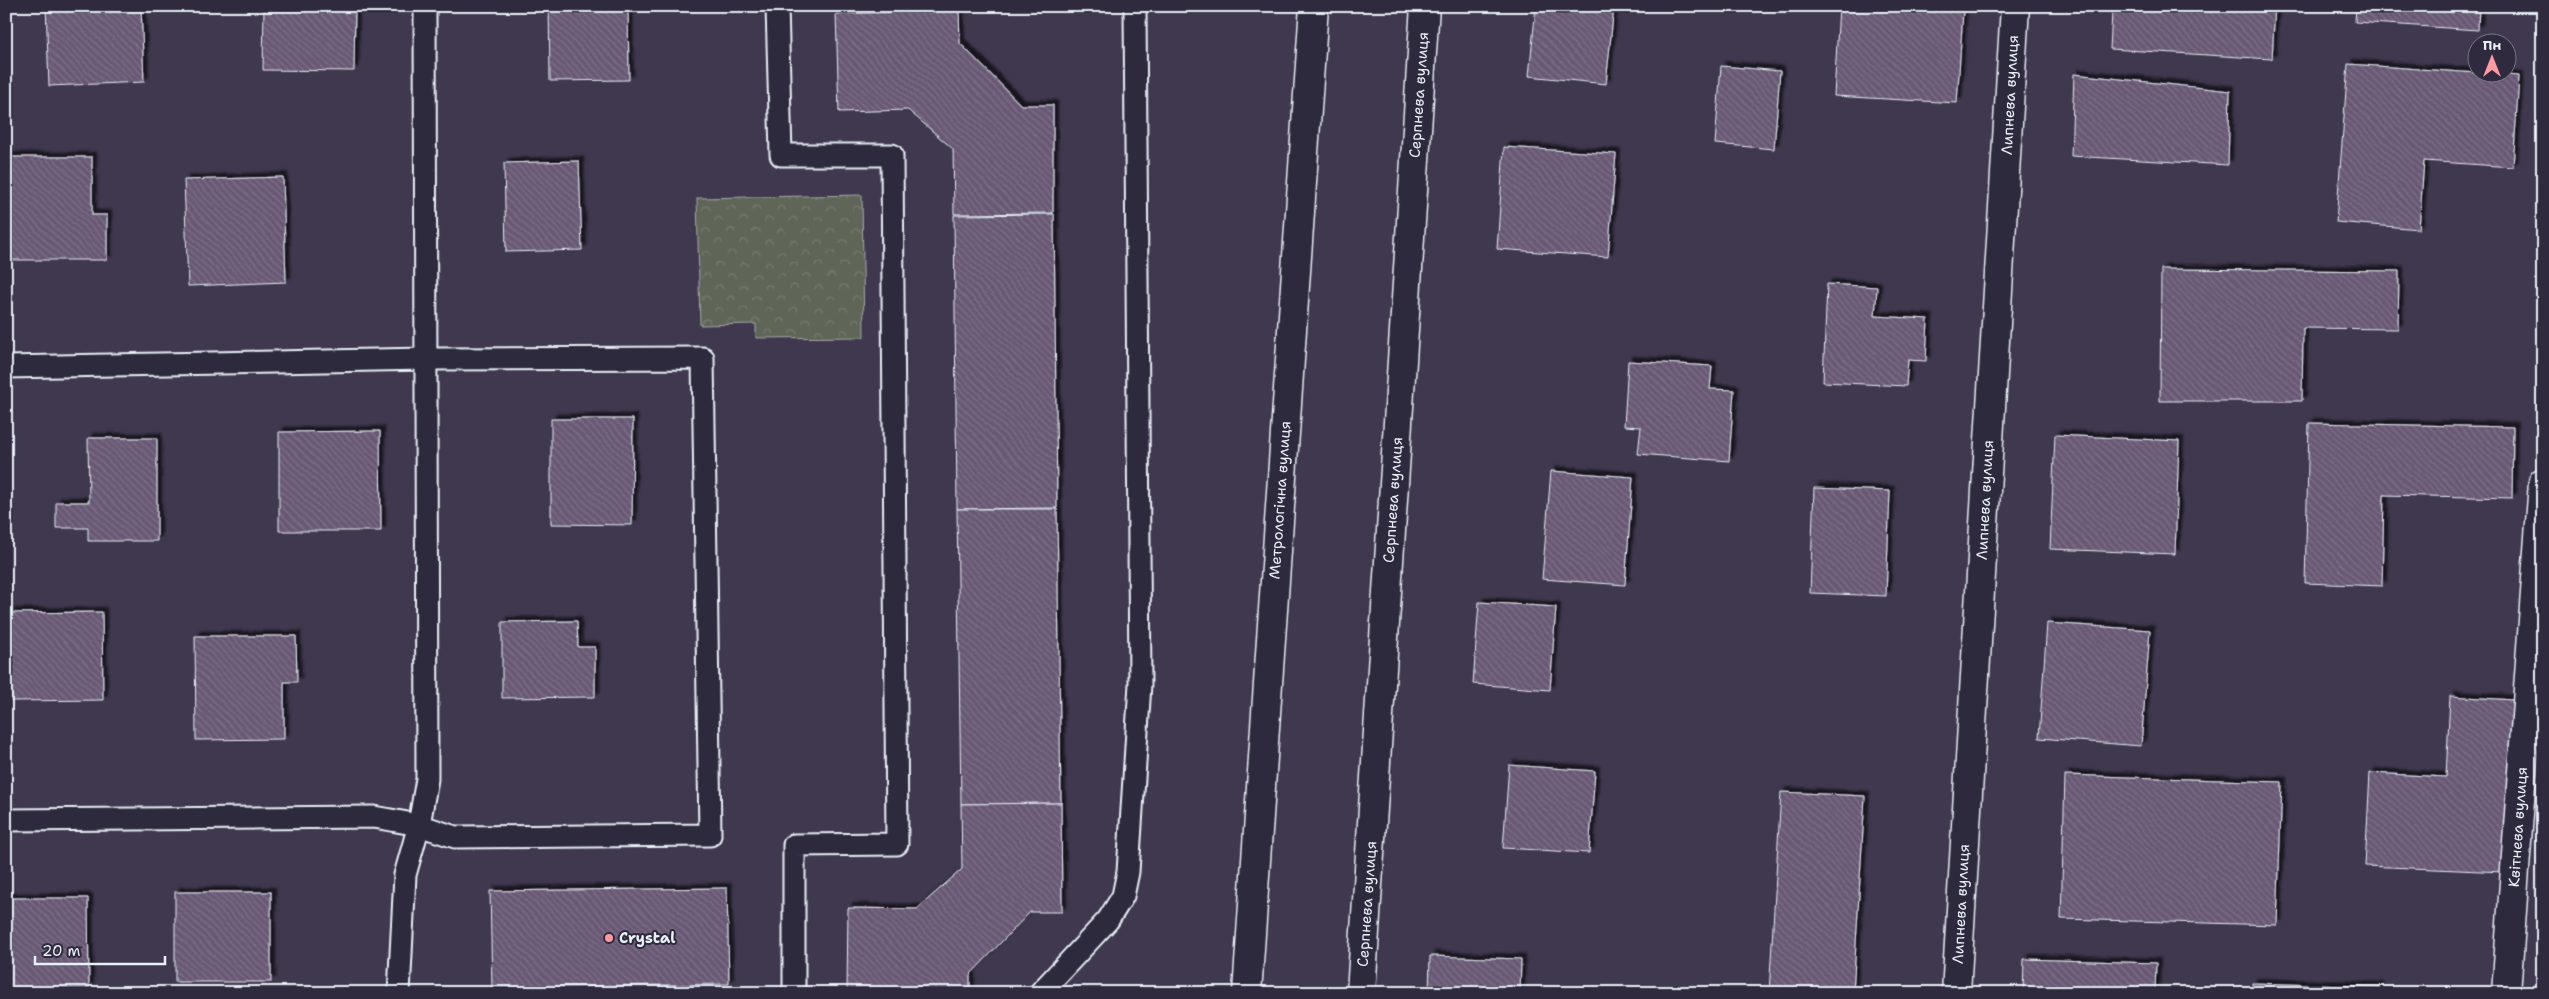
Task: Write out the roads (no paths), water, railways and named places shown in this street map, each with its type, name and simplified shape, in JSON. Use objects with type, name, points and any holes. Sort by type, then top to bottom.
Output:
[{"type":"street","name":"Метрологічна вулиця","points":[[1247,993],[1314,6]]},
{"type":"street","name":"Серпнева вулиця","points":[[1361,993],[1425,6]]},
{"type":"street","name":"Липнева вулиця","points":[[1956,993],[2015,6]]},
{"type":"street","name":"Квітнева вулиця","points":[[2506,993],[2543,482]]},
{"type":"lane","points":[[399,993],[405,875],[419,825],[427,779],[425,6]]},
{"type":"lane","points":[[778,6],[781,155],[892,154],[897,844],[794,845],[794,993]]},
{"type":"lane","points":[[1040,993],[1108,920],[1123,896],[1128,872],[1140,684],[1135,6]]},
{"type":"lane","points":[[6,367],[426,359],[702,358],[710,835],[455,837],[419,825],[374,817],[6,820]]},
{"type":"place","name":"Crystal","points":[[609,938]]}]
